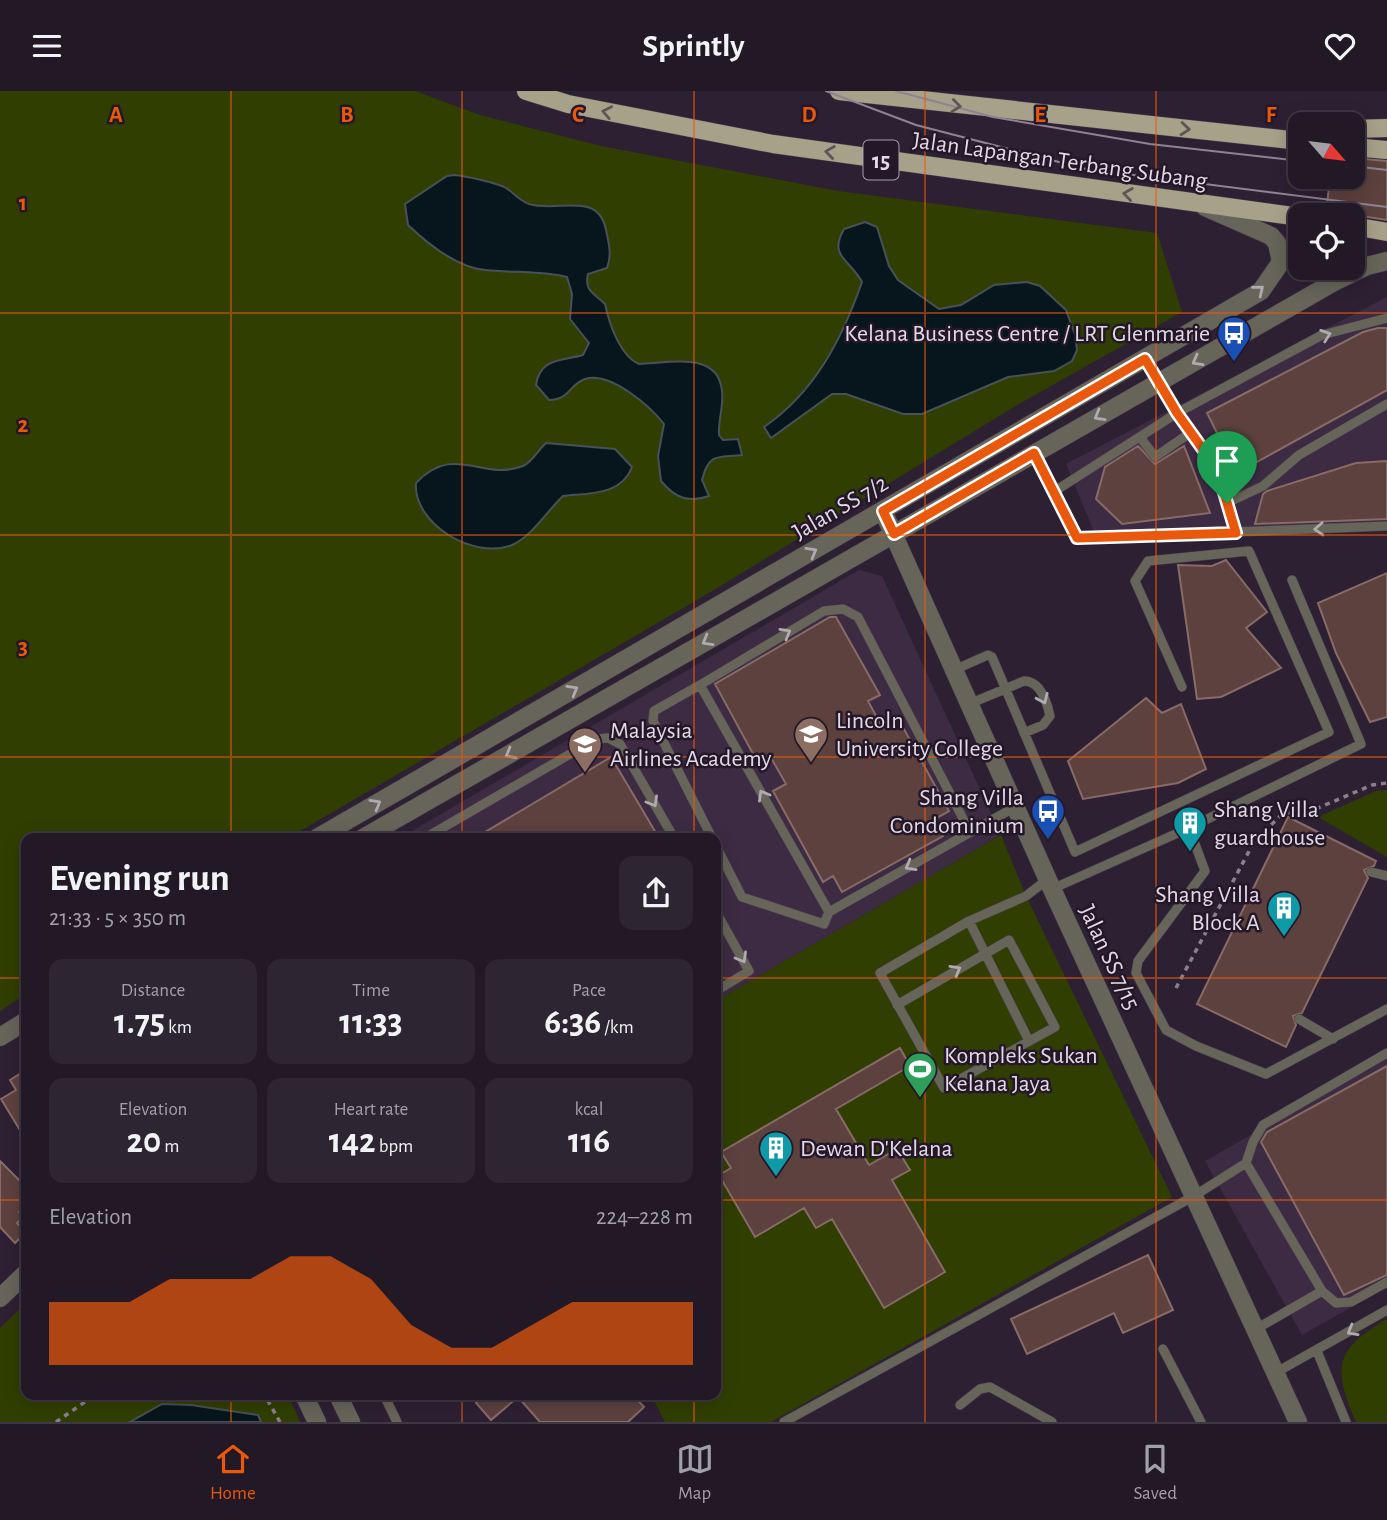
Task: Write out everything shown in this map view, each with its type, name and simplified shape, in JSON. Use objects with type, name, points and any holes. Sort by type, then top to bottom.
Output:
[{"type":"main road","name":"Jalan Lapangan Terbang Subang","points":[[526,91],[568,104],[773,144],[1288,215]]},
{"type":"main road","name":"Jalan Lapangan Terbang Subang","points":[[839,91],[1258,136]]},
{"type":"main road","points":[[1365,129],[1387,128]]},
{"type":"main road","points":[[1258,136],[1288,133]]},
{"type":"main road","points":[[1258,136],[1288,140]]},
{"type":"main road","points":[[1365,148],[1387,150]]},
{"type":"main road","points":[[1365,228],[1387,232]]},
{"type":"street","name":"Jalan SS 7/2","points":[[326,833],[1261,291],[1281,262],[1278,243],[1270,236],[1196,203]]},
{"type":"street","name":"Jalan SS 7/2","points":[[372,833],[1335,282],[1367,266],[1387,261]]},
{"type":"street","name":"Jalan SS 7/15","points":[[883,511],[1050,884],[1298,1422]]},
{"type":"street","points":[[0,1037],[21,1024]]},
{"type":"street","points":[[0,1298],[21,1278]]},
{"type":"street","points":[[306,1400],[317,1422]]},
{"type":"street","points":[[340,1400],[351,1422]]},
{"type":"lane","points":[[1055,491],[1177,413],[1322,335],[1387,318]]},
{"type":"lane","points":[[1145,359],[1190,433],[1217,469],[1236,533]]},
{"type":"lane","points":[[1227,503],[1263,487],[1299,455],[1387,404]]},
{"type":"lane","points":[[1140,437],[1155,457],[1190,433]]},
{"type":"lane","points":[[1034,453],[1077,538],[1387,526]]},
{"type":"lane","points":[[954,670],[990,656],[1074,852],[1329,731],[1249,551],[1148,561],[1135,581],[1182,687]]},
{"type":"lane","points":[[897,1005],[1009,940],[1055,1027],[944,1088],[897,1005],[880,973],[969,921],[1050,884],[1189,828],[1361,744],[1292,580]]},
{"type":"lane","points":[[709,833],[653,721],[654,711],[824,611],[843,608],[858,617],[970,832]]},
{"type":"lane","points":[[969,704],[1005,688],[1031,681],[1038,686],[1049,713],[1046,722],[1024,733]]},
{"type":"lane","points":[[700,685],[830,912]]},
{"type":"lane","points":[[434,833],[596,739],[608,738],[620,744],[671,833]]},
{"type":"lane","points":[[721,856],[742,897],[824,924],[830,912],[1015,807]]},
{"type":"lane","points":[[1189,828],[1205,871],[1138,961],[1136,973],[1166,1030],[1196,1046],[1266,1074],[1387,1009]]},
{"type":"lane","points":[[1371,872],[1387,876]]},
{"type":"lane","points":[[721,921],[749,971],[721,988]]},
{"type":"lane","points":[[969,921],[1029,1041]]},
{"type":"lane","points":[[1299,1019],[1333,1039]]},
{"type":"lane","points":[[784,1422],[1194,1196],[1246,1163],[1253,1142],[1263,1125],[1387,1053]]},
{"type":"lane","points":[[1246,1163],[1322,1291],[1336,1303],[1344,1304],[1387,1282]]},
{"type":"lane","points":[[1256,1329],[1322,1291]]},
{"type":"lane","points":[[1275,1373],[1387,1310]]},
{"type":"lane","points":[[1163,1349],[1201,1422]]},
{"type":"lane","points":[[1317,1351],[1346,1422]]},
{"type":"lane","points":[[960,1405],[980,1389],[990,1387],[1052,1422]]},
{"type":"lane","points":[[386,1400],[397,1422]]},
{"type":"path","points":[[1176,988],[1254,842],[1283,813],[1311,811],[1372,785],[1387,783]]},
{"type":"path","points":[[56,1422],[88,1400]]},
{"type":"path","points":[[266,1400],[280,1422]]},
{"type":"shaded area","points":[[454,175],[502,186],[529,204],[586,207],[595,210],[602,218],[609,245],[609,263],[607,268],[588,274],[587,284],[605,304],[613,329],[626,354],[639,364],[676,361],[701,364],[711,369],[718,378],[722,391],[719,435],[723,440],[738,439],[742,455],[711,461],[702,480],[709,496],[682,498],[661,481],[658,456],[664,424],[629,392],[606,380],[585,379],[565,395],[549,400],[536,385],[538,376],[547,365],[583,355],[589,343],[570,319],[572,294],[567,277],[486,270],[464,265],[434,247],[408,225],[405,204],[447,176]]},
{"type":"shaded area","points":[[865,222],[877,227],[889,266],[898,280],[939,309],[961,305],[994,285],[1027,282],[1040,286],[1066,310],[1077,350],[1072,361],[1054,371],[1008,377],[922,414],[903,414],[846,394],[832,394],[771,438],[764,427],[798,398],[812,381],[836,344],[845,324],[862,282],[842,257],[838,246],[844,229]]},
{"type":"shaded area","points":[[1387,297],[1387,525],[1097,539],[1066,464]]},
{"type":"shaded area","points":[[546,443],[615,449],[632,467],[627,476],[612,488],[563,496],[526,536],[512,545],[497,548],[464,543],[435,525],[424,512],[416,483],[430,471],[443,465],[456,464],[508,470],[529,462]]},
{"type":"shaded area","name":"Lincoln University College","points":[[859,570],[882,576],[1001,835],[721,998],[721,833],[409,833]]},
{"type":"shaded area","points":[[1387,1058],[1387,1287],[1302,1335],[1205,1161]]},
{"type":"shaded area","points":[[162,1404],[191,1405],[258,1415],[261,1422],[130,1422]]},
{"type":"green space","points":[[0,91],[415,91],[480,115],[601,146],[838,191],[1157,233],[1182,312],[1019,404],[714,590],[297,833],[21,833],[21,997],[0,1011]]},
{"type":"green space","points":[[1387,790],[1387,857],[1318,817],[1376,791]]},
{"type":"green space","name":"Kompleks Sukan Kelana Jaya","points":[[1001,835],[1026,896],[1172,1197],[771,1422],[665,1422],[654,1400],[721,1400],[721,998]]},
{"type":"green space","points":[[21,1308],[21,1400],[290,1400],[300,1422],[0,1422],[0,1328]]},
{"type":"green space","points":[[1387,1319],[1387,1422],[1356,1422],[1343,1387],[1343,1361],[1357,1340]]},
{"type":"building","points":[[1365,159],[1387,161],[1387,220],[1365,217],[1365,203],[1327,203],[1329,189],[1365,189]]},
{"type":"building","points":[[1387,328],[1387,390],[1237,473],[1207,413],[1363,332]]},
{"type":"building","points":[[1138,446],[1155,464],[1184,446],[1210,513],[1122,524],[1096,499],[1105,467]]},
{"type":"building","points":[[1387,461],[1387,519],[1255,524],[1263,494],[1267,491],[1356,463]]},
{"type":"building","points":[[1226,560],[1267,612],[1246,628],[1281,668],[1221,697],[1197,699],[1178,565],[1212,566]]},
{"type":"building","points":[[1387,573],[1387,717],[1370,722],[1336,653],[1318,603]]},
{"type":"building","points":[[830,617],[836,617],[880,695],[868,701],[883,729],[899,720],[949,811],[935,819],[943,836],[842,892],[833,876],[823,882],[773,791],[786,784],[770,756],[758,763],[715,684]]},
{"type":"building","points":[[1146,698],[1162,713],[1181,704],[1206,769],[1178,783],[1083,799],[1068,761]]},
{"type":"building","points":[[611,757],[656,833],[483,833]]},
{"type":"building","name":"Shang Villa Block A","points":[[1288,817],[1376,861],[1374,866],[1364,870],[1368,878],[1302,1013],[1293,1016],[1296,1025],[1286,1047],[1197,1004]]},
{"type":"building","name":"Dewan D'Kelana","points":[[900,1048],[910,1066],[836,1109],[869,1165],[897,1149],[910,1170],[892,1180],[945,1272],[884,1308],[832,1219],[816,1228],[804,1208],[755,1237],[721,1178],[721,1174],[731,1168],[721,1152]]},
{"type":"building","points":[[1387,1066],[1387,1275],[1344,1295],[1261,1142],[1267,1132]]},
{"type":"building","points":[[21,1073],[21,1132],[1,1099],[16,1090],[10,1080]]},
{"type":"building","points":[[0,1161],[21,1182],[21,1220],[17,1223],[21,1227],[21,1237],[15,1243],[0,1227]]},
{"type":"building","points":[[1148,1255],[1173,1310],[1123,1333],[1114,1313],[1027,1354],[1011,1319]]},
{"type":"building","points":[[480,1400],[514,1400],[491,1420],[476,1403]]},
{"type":"building","points":[[521,1400],[638,1400],[644,1407],[628,1422],[540,1422]]},
{"type":"tram line","points":[[826,91],[916,125],[1086,169],[1387,207]]},
{"type":"tram line","points":[[896,91],[993,117],[1150,144],[1288,160]]},
{"type":"tram line","points":[[1365,167],[1387,170]]},
{"type":"place","name":"Kelana Business Centre / LRT Glenmarie","points":[[1234,363]]},
{"type":"place","name":"Lincoln University College","points":[[811,764]]},
{"type":"place","name":"Malaysia Airlines Academy","points":[[585,774]]},
{"type":"place","name":"Shang Villa Condominium","points":[[1048,841]]},
{"type":"place","name":"Shang Villa guardhouse","points":[[1190,853]]},
{"type":"place","name":"Shang Villa Block A","points":[[1284,938]]},
{"type":"place","name":"Kompleks Sukan Kelana Jaya","points":[[920,1099]]},
{"type":"place","name":"Dewan D'Kelana","points":[[776,1178]]},
{"type":"route","points":[[1145,359],[1177,413],[1217,469],[1227,503],[1236,533],[1077,538],[1034,453],[894,534],[883,511],[1145,359]]}]
